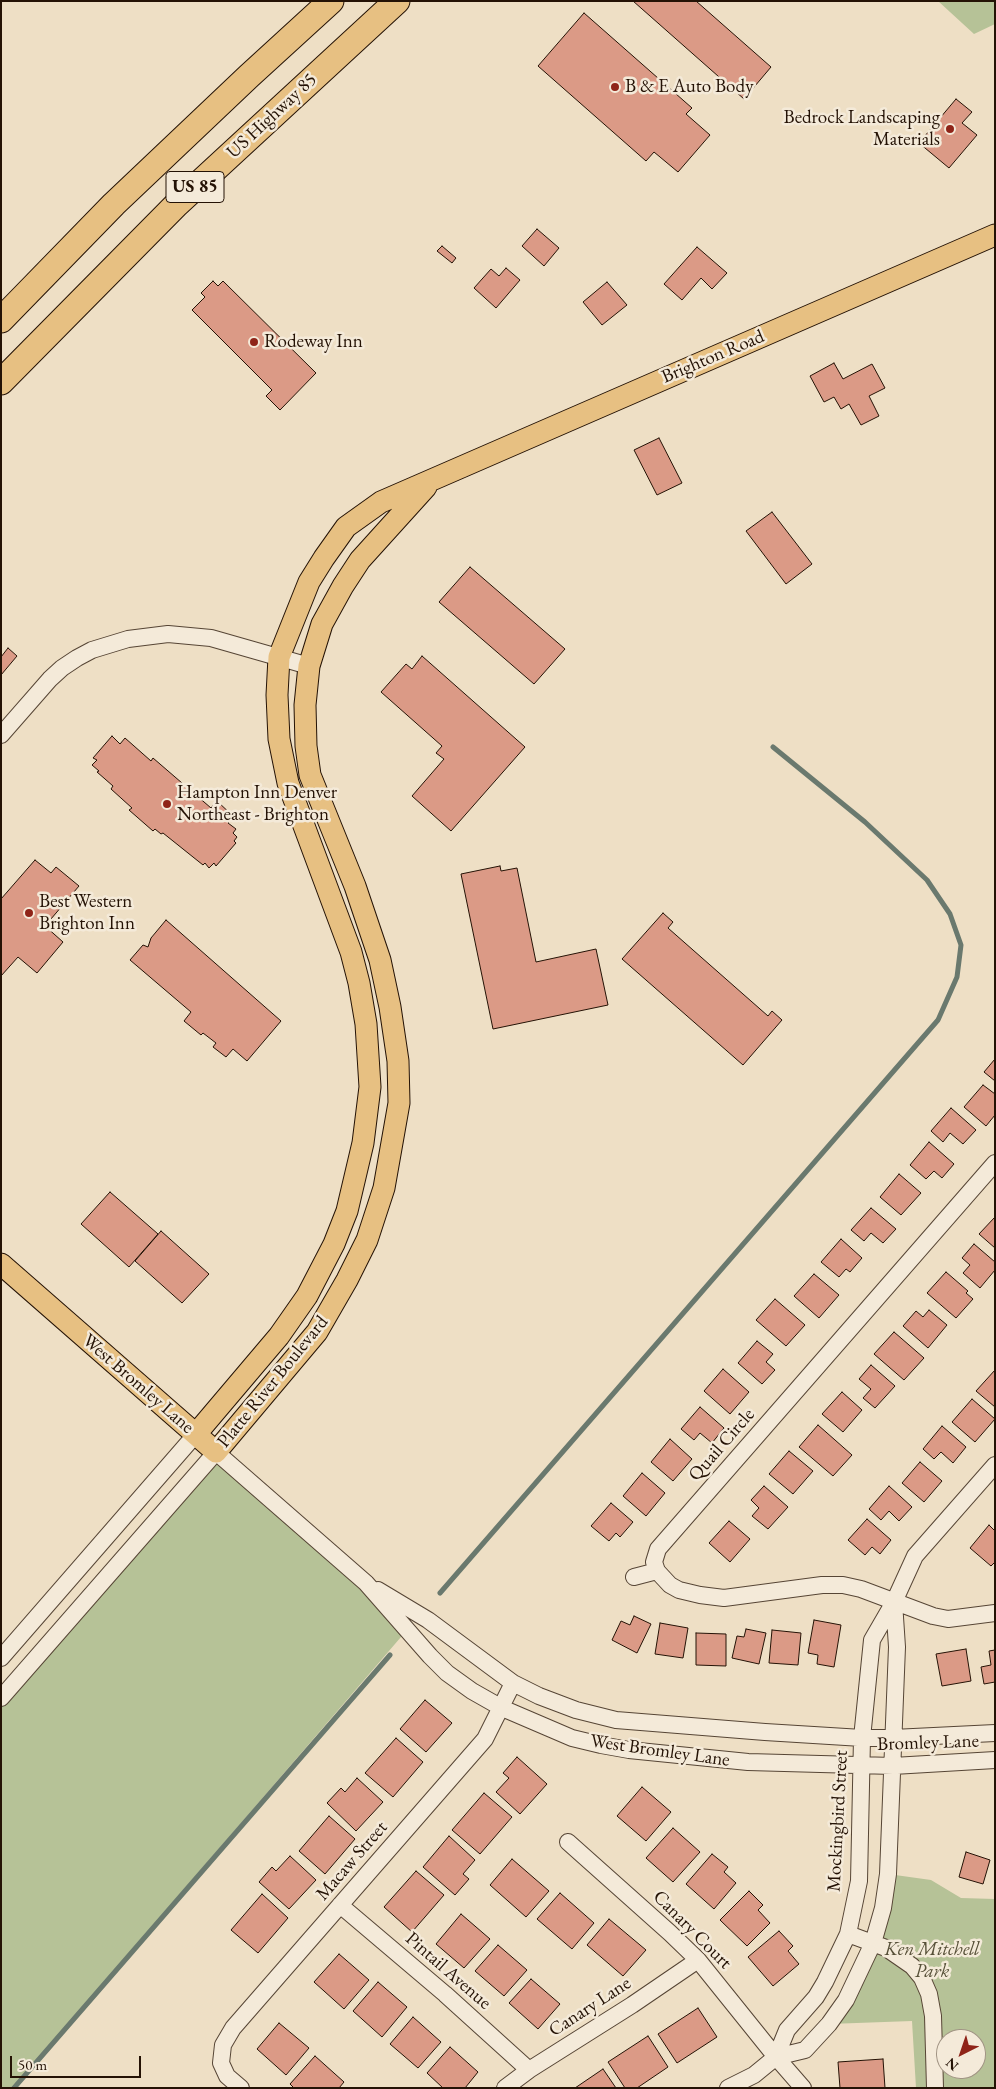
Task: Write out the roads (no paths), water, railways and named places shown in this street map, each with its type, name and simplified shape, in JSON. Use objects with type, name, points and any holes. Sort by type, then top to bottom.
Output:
[{"type":"highway","name":"US 85","points":[[1,320],[114,204],[242,82],[331,1]]},
{"type":"highway","name":"US Highway 85","points":[[1,382],[177,204],[397,1]]},
{"type":"main road","name":"Brighton Road","points":[[280,657],[295,614],[309,582],[346,527],[381,502],[995,235]]},
{"type":"main road","name":"Brighton Road","points":[[309,666],[322,624],[360,560],[432,480]]},
{"type":"main road","name":"Platte River Boulevard","points":[[196,1434],[275,1341],[298,1310],[325,1263],[348,1208],[364,1143],[370,1087],[366,1024],[359,983],[351,952],[287,782],[279,739],[277,695],[280,657]]},
{"type":"main road","name":"Platte River Boulevard","points":[[216,1452],[295,1360],[325,1319],[347,1280],[367,1240],[384,1188],[399,1103],[398,1060],[390,1007],[380,960],[355,886],[310,775],[306,746],[305,705],[309,666]]},
{"type":"main road","name":"West Bromley Lane","points":[[1,1264],[216,1452]]},
{"type":"street","points":[[1,735],[62,668],[76,658],[110,643],[144,636],[188,635],[211,638],[309,666]]},
{"type":"street","points":[[330,897],[355,886]]},
{"type":"street","points":[[340,922],[364,912]]},
{"type":"street","name":"Quail Circle","points":[[657,1571],[654,1562],[658,1549],[995,1162]]},
{"type":"street","name":"Platte River Boulevard","points":[[1,1658],[196,1434]]},
{"type":"street","name":"West Bromley Lane","points":[[216,1452],[366,1583],[442,1667],[472,1691],[502,1708],[572,1738],[601,1746],[748,1762],[862,1765]]},
{"type":"street","name":"Platte River Boulevard","points":[[1,1698],[216,1452]]},
{"type":"street","name":"Mockingbird Street","points":[[776,2057],[787,2030],[816,1997],[825,1982],[848,1934],[859,1881],[862,1738],[872,1640],[894,1602],[915,1556],[995,1465]]},
{"type":"street","points":[[634,1577],[657,1571],[670,1585],[679,1590],[724,1598],[822,1585],[843,1585],[861,1589],[933,1616],[948,1619],[995,1613]]},
{"type":"street","name":"West Bromley Lane","points":[[366,1583],[428,1620],[514,1683],[539,1696],[576,1710],[616,1720],[862,1738]]},
{"type":"street","name":"Mockingbird Street","points":[[728,2088],[754,2075],[776,2057],[804,2050],[830,2024],[854,1984],[872,1943],[883,1908],[888,1874],[897,1647],[894,1602]]},
{"type":"street","name":"Macaw Street","points":[[241,2088],[227,2076],[221,2063],[223,2044],[233,2028],[486,1739],[514,1683]]},
{"type":"street","name":"Bromley Lane","points":[[862,1738],[995,1733]]},
{"type":"street","name":"Bromley Lane","points":[[862,1765],[892,1766],[995,1760]]},
{"type":"street","name":"Canary Court","points":[[568,1842],[698,1960],[803,2088]]},
{"type":"street","name":"Pintail Avenue","points":[[340,1905],[452,2000],[529,2070]]},
{"type":"street","points":[[848,1934],[886,1948],[912,1966],[922,1978],[929,1994],[933,2016],[936,2088]]},
{"type":"street","name":"Canary Lane","points":[[505,2088],[529,2070],[632,2005],[698,1960]]},
{"type":"waterway","points":[[440,1593],[938,1020],[957,977],[961,945],[950,914],[927,880],[865,822],[773,747]]},
{"type":"waterway","points":[[14,2088],[390,1655]]},
{"type":"place","name":"B & E Auto Body","points":[[615,87]]},
{"type":"place","name":"Bedrock Landscaping Materials","points":[[950,129]]},
{"type":"place","name":"Rodeway Inn","points":[[254,342]]},
{"type":"place","name":"Hampton Inn Denver Northeast - Brighton","points":[[167,804]]},
{"type":"place","name":"Best Western Brighton Inn","points":[[29,913]]},
{"type":"park label","name":"Ken Mitchell Park","points":[[932,1961]]}]
